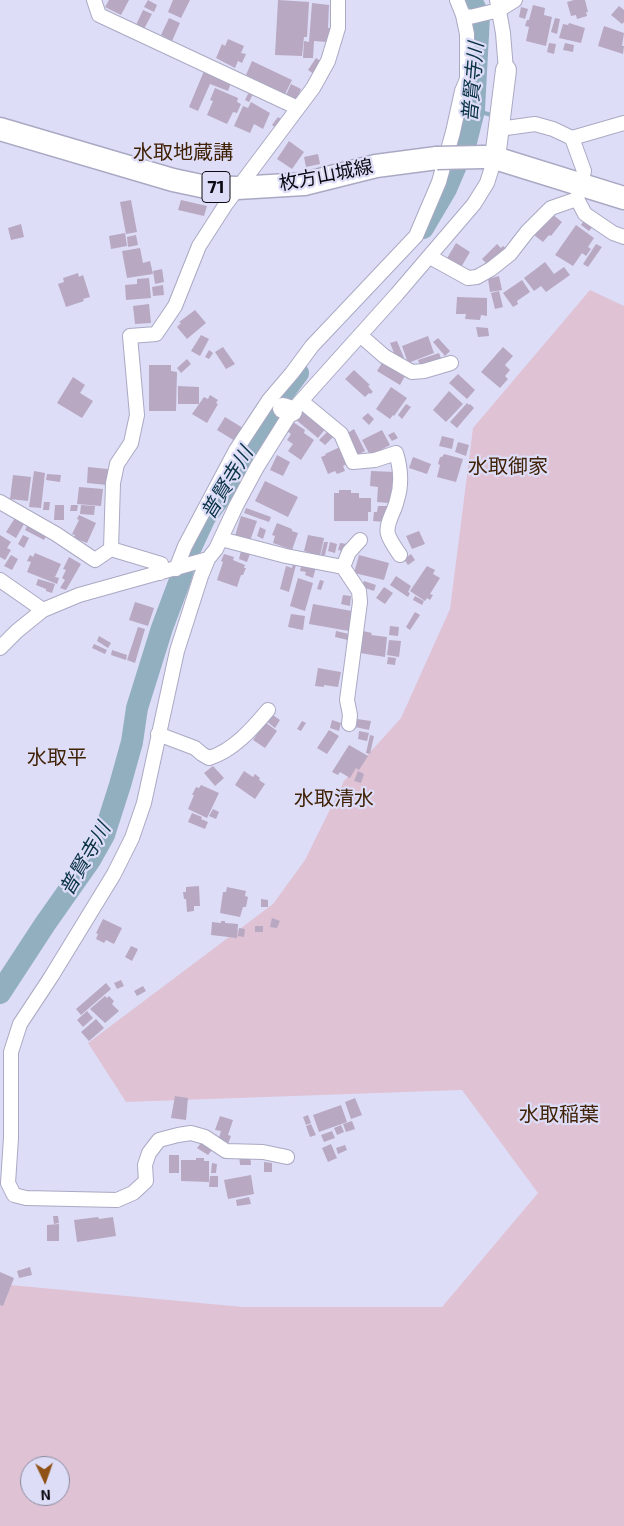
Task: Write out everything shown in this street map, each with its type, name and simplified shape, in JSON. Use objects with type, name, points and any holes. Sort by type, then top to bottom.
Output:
[{"type":"main road","name":"枚方山城線","points":[[0,129],[173,180],[206,187],[237,188],[304,184],[376,166],[437,158],[489,158],[578,192],[624,198]]},
{"type":"street","points":[[94,0],[99,14],[298,108]]},
{"type":"street","points":[[111,550],[113,483],[117,464],[131,443],[137,415],[130,336],[156,334],[175,306],[199,246],[237,188],[313,88],[328,61],[338,28],[338,0]]},
{"type":"street","points":[[178,568],[186,546],[236,450],[269,400],[312,346],[416,236],[439,182],[454,132],[462,91],[467,79],[467,16],[457,0]]},
{"type":"street","points":[[467,16],[515,0]]},
{"type":"street","points":[[0,648],[43,610],[79,596],[202,561],[216,549],[236,506],[292,407],[360,335],[430,256],[474,204],[487,182],[489,158],[499,129],[506,70],[503,32],[496,7]]},
{"type":"street","points":[[499,129],[535,124],[553,129],[572,138],[624,123]]},
{"type":"street","points":[[572,138],[584,171],[578,192],[585,214],[613,234],[624,237]]},
{"type":"street","points":[[430,256],[468,278],[477,277],[510,254],[527,232],[551,208],[578,192]]},
{"type":"street","points":[[360,335],[384,356],[412,372],[424,372],[451,363]]},
{"type":"street","points":[[292,407],[340,434],[353,462],[374,460],[396,453],[400,466],[400,484],[388,533],[400,555]]},
{"type":"street","points":[[0,502],[56,534],[95,560],[111,550],[161,564],[160,573]]},
{"type":"street","points":[[221,539],[286,556],[343,567],[359,591],[360,602],[346,700],[350,716],[349,724]]},
{"type":"street","points":[[343,567],[349,552],[360,540]]},
{"type":"street","points":[[202,561],[200,576],[177,651],[144,803],[132,838],[114,874],[20,1024],[11,1052],[12,1138],[3,1164],[8,1183],[14,1195],[26,1198],[117,1200],[133,1194],[146,1181],[145,1165],[149,1153],[159,1140],[178,1135],[191,1134],[205,1138],[226,1151],[263,1152],[287,1157]]},
{"type":"street","points":[[0,580],[43,610]]},
{"type":"street","points":[[158,734],[194,748],[209,758],[215,756],[247,733],[268,710]]},
{"type":"shaded area","points":[[590,290],[624,306],[624,1526],[0,1526],[0,1284],[243,1307],[442,1307],[538,1193],[462,1090],[126,1102],[88,1043],[273,904],[305,860],[344,781],[401,718],[450,609],[473,428]]},
{"type":"building","points":[[109,0],[129,0],[121,15],[105,7]]},
{"type":"building","points":[[148,0],[157,5],[154,12],[144,7]]},
{"type":"building","points":[[173,0],[190,0],[181,18],[168,12]]},
{"type":"building","points":[[278,0],[309,2],[307,37],[304,37],[302,56],[275,55]]},
{"type":"building","points":[[585,0],[587,16],[577,19],[576,15],[571,16],[567,2]]},
{"type":"building","points":[[312,3],[329,5],[329,40],[327,42],[314,41],[313,58],[303,58],[304,41],[309,42]]},
{"type":"building","points":[[533,5],[545,8],[544,15],[552,17],[546,46],[526,41],[529,27],[525,26],[527,20],[529,20]]},
{"type":"building","points":[[619,6],[624,10],[624,22],[622,24],[611,15]]},
{"type":"building","points":[[521,7],[528,9],[525,19],[519,17]]},
{"type":"building","points":[[143,10],[152,14],[144,29],[136,25]]},
{"type":"building","points":[[169,18],[180,23],[172,41],[161,35]]},
{"type":"building","points":[[555,18],[560,19],[557,34],[551,32]]},
{"type":"building","points":[[569,23],[585,28],[581,43],[559,38],[563,24],[568,25]]},
{"type":"building","points":[[604,26],[624,33],[623,54],[598,46]]},
{"type":"building","points":[[228,39],[244,46],[241,53],[246,54],[242,63],[238,61],[235,68],[216,58],[222,44],[225,46]]},
{"type":"building","points":[[549,43],[556,44],[554,54],[547,52]]},
{"type":"building","points":[[565,43],[574,45],[573,52],[563,50]]},
{"type":"building","points":[[316,58],[322,62],[314,74],[308,70]]},
{"type":"building","points":[[252,61],[292,80],[285,94],[246,75]]},
{"type":"building","points":[[204,71],[231,83],[228,91],[210,84],[198,111],[189,107]]},
{"type":"building","points":[[291,84],[301,89],[296,100],[286,95]]},
{"type":"building","points":[[215,88],[238,98],[237,102],[241,104],[237,113],[233,112],[227,124],[207,115],[213,101],[210,100]]},
{"type":"building","points":[[249,92],[253,94],[249,102],[245,100]]},
{"type":"building","points":[[251,102],[270,113],[263,129],[254,124],[250,133],[234,126],[243,106],[248,108]]},
{"type":"building","points":[[278,117],[281,119],[275,127],[272,125]]},
{"type":"building","points":[[289,141],[304,152],[292,169],[277,159]]},
{"type":"building","points":[[318,154],[320,164],[306,167],[304,157]]},
{"type":"building","points":[[131,200],[137,232],[126,234],[120,202]]},
{"type":"building","points":[[181,200],[207,206],[204,216],[178,210]]},
{"type":"building","points":[[552,214],[562,222],[551,236],[549,235],[543,242],[534,235]]},
{"type":"building","points":[[585,219],[594,225],[589,231],[581,225]]},
{"type":"building","points":[[21,224],[24,237],[11,240],[8,228]]},
{"type":"building","points":[[576,225],[594,238],[588,247],[591,249],[586,256],[582,253],[573,266],[555,255]]},
{"type":"building","points":[[125,233],[127,246],[111,249],[109,236]]},
{"type":"building","points":[[136,235],[138,245],[128,247],[127,237]]},
{"type":"building","points":[[456,243],[470,252],[460,269],[446,260]]},
{"type":"building","points":[[497,244],[501,248],[503,246],[507,249],[488,265],[482,259]]},
{"type":"building","points":[[596,244],[602,247],[588,267],[583,264]]},
{"type":"building","points":[[140,248],[143,263],[150,261],[153,274],[127,278],[122,251]]},
{"type":"building","points":[[545,262],[554,274],[564,267],[570,275],[546,292],[541,286],[534,291],[524,278]]},
{"type":"building","points":[[162,269],[164,282],[155,284],[153,271]]},
{"type":"building","points":[[78,273],[79,277],[83,275],[90,297],[66,307],[58,284],[64,282],[63,278]]},
{"type":"building","points":[[499,276],[502,290],[490,292],[488,279]]},
{"type":"building","points":[[149,278],[151,298],[126,300],[125,285],[137,284],[137,279]]},
{"type":"building","points":[[522,280],[530,292],[517,301],[518,304],[513,307],[503,293]]},
{"type":"building","points":[[163,285],[164,295],[153,296],[152,287]]},
{"type":"building","points":[[499,291],[503,307],[495,309],[491,293]]},
{"type":"building","points":[[457,297],[487,298],[487,316],[481,315],[480,320],[465,319],[466,314],[456,314]]},
{"type":"building","points":[[149,304],[151,323],[135,324],[133,306]]},
{"type":"building","points":[[195,310],[206,323],[187,339],[177,327],[181,323],[179,322]]},
{"type":"building","points":[[476,327],[488,328],[489,336],[478,337]]},
{"type":"building","points":[[201,335],[209,339],[200,356],[191,351]]},
{"type":"building","points":[[428,336],[434,353],[408,363],[402,346]]},
{"type":"building","points":[[438,338],[450,351],[445,356],[433,342]]},
{"type":"building","points":[[397,341],[404,358],[397,360],[390,343]]},
{"type":"building","points":[[223,347],[235,364],[226,369],[215,352]]},
{"type":"building","points":[[503,347],[513,356],[505,365],[510,370],[505,376],[508,379],[500,388],[481,372]]},
{"type":"building","points":[[209,350],[213,353],[209,359],[205,357]]},
{"type":"building","points":[[439,353],[442,361],[421,368],[418,360]]},
{"type":"building","points":[[187,359],[191,364],[181,373],[177,368]]},
{"type":"building","points":[[382,363],[405,376],[400,385],[377,371]]},
{"type":"building","points":[[149,365],[171,365],[171,371],[177,372],[176,411],[149,411]]},
{"type":"building","points":[[354,370],[370,385],[368,386],[373,392],[365,397],[345,379]]},
{"type":"building","points":[[458,374],[475,390],[467,399],[449,383]]},
{"type":"building","points":[[73,377],[85,385],[80,393],[93,401],[82,418],[57,403]]},
{"type":"building","points":[[178,386],[199,387],[199,404],[178,404]]},
{"type":"building","points":[[391,387],[407,398],[390,419],[376,409]]},
{"type":"building","points":[[449,391],[463,404],[446,422],[433,410]]},
{"type":"building","points":[[210,395],[218,400],[216,403],[218,404],[207,423],[192,414],[204,397],[208,399]]},
{"type":"building","points":[[467,403],[474,408],[457,428],[450,422]]},
{"type":"building","points":[[406,404],[411,407],[402,419],[398,415]]},
{"type":"building","points":[[303,411],[326,428],[318,438],[295,419]]},
{"type":"building","points":[[368,413],[374,419],[369,425],[362,418]]},
{"type":"building","points":[[225,417],[243,428],[235,441],[217,430]]},
{"type":"building","points":[[293,422],[305,430],[304,433],[314,440],[301,460],[288,451],[293,444],[287,440],[291,434],[287,431]]},
{"type":"building","points":[[330,429],[335,435],[325,445],[319,440]]},
{"type":"building","points":[[354,429],[365,451],[357,455],[346,434]]},
{"type":"building","points":[[382,430],[390,445],[381,450],[383,453],[377,456],[375,452],[370,455],[362,440]]},
{"type":"building","points":[[394,432],[398,438],[392,441],[388,435]]},
{"type":"building","points":[[442,436],[454,439],[452,449],[439,446]]},
{"type":"building","points":[[458,442],[469,445],[466,456],[455,452]]},
{"type":"building","points":[[340,447],[347,464],[343,466],[345,471],[337,474],[335,471],[328,474],[321,457]]},
{"type":"building","points":[[444,454],[463,459],[456,482],[437,477],[440,457]]},
{"type":"building","points":[[277,455],[290,462],[283,476],[270,470]]},
{"type":"building","points":[[413,457],[431,464],[427,474],[409,468]]},
{"type":"building","points":[[88,467],[108,469],[107,485],[87,483]]},
{"type":"building","points":[[34,471],[45,473],[41,508],[29,507]]},
{"type":"building","points":[[371,471],[396,472],[395,489],[392,489],[389,503],[377,502],[378,487],[370,486]]},
{"type":"building","points":[[47,474],[61,475],[60,482],[46,480]]},
{"type":"building","points":[[13,475],[31,477],[28,501],[10,499]]},
{"type":"building","points":[[265,481],[298,497],[288,517],[255,501]]},
{"type":"building","points":[[79,487],[103,489],[101,506],[77,504]]},
{"type":"building","points":[[339,490],[351,490],[351,493],[359,493],[359,498],[371,498],[371,512],[368,512],[368,521],[334,521],[334,493],[339,493]]},
{"type":"building","points":[[44,502],[50,502],[49,510],[43,510]]},
{"type":"building","points":[[55,505],[64,505],[64,520],[54,520]]},
{"type":"building","points":[[71,505],[78,505],[77,511],[70,511]]},
{"type":"building","points":[[81,505],[95,506],[94,515],[80,514]]},
{"type":"building","points":[[378,506],[388,506],[385,522],[373,521],[374,512],[377,512]]},
{"type":"building","points":[[246,508],[271,517],[269,522],[244,513]]},
{"type":"building","points":[[79,515],[96,523],[87,543],[74,538],[75,535],[72,534],[79,520],[77,519]]},
{"type":"building","points":[[241,516],[257,521],[250,541],[235,536]]},
{"type":"building","points":[[15,518],[24,524],[16,538],[6,532]]},
{"type":"building","points":[[277,523],[298,533],[292,550],[273,543],[275,536],[272,535]]},
{"type":"building","points":[[28,524],[47,534],[44,540],[25,530]]},
{"type":"building","points":[[260,527],[266,530],[263,539],[257,536]]},
{"type":"building","points":[[419,531],[425,544],[412,549],[406,536]]},
{"type":"building","points":[[0,535],[11,542],[7,548],[11,550],[5,560],[0,557]]},
{"type":"building","points":[[23,535],[29,538],[24,548],[18,544]]},
{"type":"building","points":[[308,535],[324,538],[320,556],[304,551]]},
{"type":"building","points":[[324,542],[328,542],[325,555],[321,555]]},
{"type":"building","points":[[330,542],[337,544],[335,553],[328,551]]},
{"type":"building","points":[[340,543],[348,544],[347,552],[338,550]]},
{"type":"building","points":[[241,551],[250,554],[247,562],[239,559]]},
{"type":"building","points":[[35,553],[61,564],[55,577],[59,578],[57,584],[27,572],[31,562],[27,561],[30,555],[33,557]]},
{"type":"building","points":[[224,554],[234,557],[233,560],[245,565],[244,568],[246,568],[243,575],[241,575],[237,587],[217,580]]},
{"type":"building","points":[[411,554],[415,560],[408,565],[404,559]]},
{"type":"building","points":[[11,555],[18,559],[12,570],[4,566]]},
{"type":"building","points":[[359,555],[389,563],[384,580],[354,573]]},
{"type":"building","points":[[69,557],[81,564],[66,590],[60,588],[65,580],[62,578],[66,570],[63,569]]},
{"type":"building","points":[[302,563],[316,567],[313,578],[305,575],[306,572],[300,571]]},
{"type":"building","points":[[293,564],[296,565],[289,592],[280,589],[286,566],[292,568]]},
{"type":"building","points":[[427,566],[435,570],[433,574],[440,578],[430,594],[433,595],[430,600],[427,598],[425,601],[410,591]]},
{"type":"building","points":[[396,576],[411,586],[408,597],[390,585]]},
{"type":"building","points":[[298,578],[313,583],[305,611],[290,606]]},
{"type":"building","points":[[38,579],[55,584],[52,593],[36,585]]},
{"type":"building","points":[[320,580],[324,581],[321,590],[317,589]]},
{"type":"building","points":[[364,581],[376,585],[374,591],[362,587]]},
{"type":"building","points":[[384,587],[393,593],[385,604],[376,598]]},
{"type":"building","points":[[343,595],[351,596],[350,606],[341,604]]},
{"type":"building","points":[[415,596],[424,601],[422,605],[413,600]]},
{"type":"building","points":[[135,602],[154,608],[148,626],[129,620]]},
{"type":"building","points":[[313,604],[352,611],[349,631],[309,624]]},
{"type":"building","points":[[415,612],[420,615],[410,630],[406,627]]},
{"type":"building","points":[[291,614],[305,616],[303,630],[288,627]]},
{"type":"building","points":[[390,626],[399,627],[398,636],[389,635]]},
{"type":"building","points":[[138,627],[145,629],[135,663],[127,660]]},
{"type":"building","points":[[336,631],[349,634],[348,640],[335,637]]},
{"type":"building","points":[[363,631],[372,633],[371,635],[387,637],[385,657],[360,653]]},
{"type":"building","points":[[99,636],[111,643],[108,648],[97,641]]},
{"type":"building","points":[[389,640],[401,641],[399,657],[387,655]]},
{"type":"building","points":[[94,644],[107,650],[105,654],[92,648]]},
{"type":"building","points":[[112,650],[127,655],[126,660],[111,655]]},
{"type":"building","points":[[388,657],[396,658],[395,665],[387,664]]},
{"type":"building","points":[[318,668],[341,672],[338,687],[315,686]]},
{"type":"building","points":[[270,713],[280,720],[275,728],[265,720]]},
{"type":"building","points":[[357,719],[371,721],[369,730],[355,727]]},
{"type":"building","points":[[332,720],[341,723],[339,731],[330,728]]},
{"type":"building","points":[[302,721],[306,723],[301,731],[297,729]]},
{"type":"building","points":[[265,722],[277,731],[265,748],[253,740]]},
{"type":"building","points":[[329,730],[339,736],[327,754],[317,748]]},
{"type":"building","points":[[359,731],[369,733],[367,741],[358,739]]},
{"type":"building","points":[[370,735],[374,736],[370,754],[366,753]]},
{"type":"building","points":[[349,745],[368,756],[359,770],[356,768],[350,778],[340,772],[338,775],[332,772]]},
{"type":"building","points":[[213,766],[224,778],[215,786],[204,773]]},
{"type":"building","points":[[244,771],[253,777],[255,774],[265,784],[255,799],[235,785]]},
{"type":"building","points":[[358,771],[364,774],[361,783],[354,781]]},
{"type":"building","points":[[201,785],[219,793],[207,818],[188,809],[196,787],[199,788]]},
{"type":"building","points":[[213,809],[219,812],[216,819],[209,816]]},
{"type":"building","points":[[192,813],[208,822],[205,829],[188,822]]},
{"type":"building","points":[[199,886],[200,906],[194,906],[194,911],[187,912],[186,899],[184,899],[183,892],[186,892],[186,887]]},
{"type":"building","points":[[227,887],[246,891],[245,896],[248,897],[246,907],[243,907],[240,917],[220,913],[223,892],[226,892]]},
{"type":"building","points":[[261,899],[268,900],[268,907],[261,907]]},
{"type":"building","points":[[272,918],[280,921],[277,928],[270,927]]},
{"type":"building","points":[[103,919],[122,928],[114,944],[106,940],[104,943],[96,939],[98,934],[96,933]]},
{"type":"building","points":[[221,921],[238,924],[237,938],[211,935],[212,922],[221,923]]},
{"type":"building","points":[[255,926],[263,926],[263,932],[255,932]]},
{"type":"building","points":[[239,928],[245,929],[244,937],[238,936]]},
{"type":"building","points":[[131,946],[138,949],[132,961],[125,957]]},
{"type":"building","points":[[121,980],[124,986],[117,989],[114,983]]},
{"type":"building","points":[[106,983],[111,989],[81,1015],[76,1009]]},
{"type":"building","points":[[143,986],[146,991],[137,996],[134,991]]},
{"type":"building","points":[[105,996],[107,998],[109,996],[114,1001],[112,1004],[119,1011],[105,1023],[90,1009]]},
{"type":"building","points":[[87,1011],[93,1018],[83,1027],[77,1020]]},
{"type":"building","points":[[96,1019],[104,1028],[89,1041],[81,1032]]},
{"type":"building","points":[[175,1096],[188,1098],[186,1120],[171,1118]]},
{"type":"building","points":[[355,1098],[362,1115],[351,1119],[345,1102]]},
{"type":"building","points":[[341,1105],[347,1122],[319,1132],[313,1115]]},
{"type":"building","points":[[308,1115],[311,1123],[306,1125],[303,1117]]},
{"type":"building","points":[[220,1116],[233,1120],[228,1135],[231,1136],[228,1144],[218,1141],[221,1131],[215,1130]]},
{"type":"building","points":[[352,1121],[355,1129],[346,1132],[343,1124]]},
{"type":"building","points":[[311,1124],[316,1135],[310,1137],[306,1126]]},
{"type":"building","points":[[341,1125],[344,1132],[337,1135],[334,1128]]},
{"type":"building","points":[[332,1131],[335,1138],[324,1142],[321,1135]]},
{"type":"building","points":[[201,1143],[212,1150],[208,1155],[197,1148]]},
{"type":"building","points":[[331,1144],[337,1158],[328,1162],[322,1148]]},
{"type":"building","points":[[345,1145],[347,1150],[338,1154],[336,1148]]},
{"type":"building","points":[[250,1154],[251,1165],[240,1165],[239,1155]]},
{"type":"building","points":[[169,1155],[179,1155],[179,1173],[169,1173]]},
{"type":"building","points":[[196,1158],[204,1158],[204,1161],[209,1161],[209,1182],[181,1181],[181,1160],[196,1160]]},
{"type":"building","points":[[264,1162],[272,1163],[272,1172],[264,1172]]},
{"type":"building","points":[[212,1163],[217,1164],[216,1173],[211,1173]]},
{"type":"building","points":[[251,1175],[254,1194],[228,1199],[224,1180]]},
{"type":"building","points":[[210,1176],[218,1176],[218,1187],[209,1187]]},
{"type":"building","points":[[249,1197],[251,1204],[237,1206],[236,1200]]},
{"type":"building","points":[[53,1216],[58,1216],[59,1223],[54,1224]]},
{"type":"building","points":[[98,1217],[99,1219],[113,1217],[116,1236],[77,1242],[74,1220]]},
{"type":"building","points":[[59,1224],[59,1241],[47,1241],[47,1225]]},
{"type":"building","points":[[30,1267],[32,1275],[19,1278],[17,1271]]},
{"type":"building","points":[[0,1272],[14,1278],[3,1306],[0,1305]]},
{"type":"waterway","name":"普賢寺川","points":[[423,228],[446,189],[466,142],[474,110],[479,16],[471,0]]},
{"type":"waterway","points":[[474,110],[495,116]]},
{"type":"waterway","name":"普賢寺川","points":[[0,993],[90,860],[104,835],[132,742],[137,708],[187,556],[205,517],[218,500],[278,400],[298,373]]},
{"type":"district","name":"水取地蔵講","points":[[183,152]]},
{"type":"district","name":"水取御家","points":[[508,466]]},
{"type":"district","name":"水取平","points":[[57,757]]},
{"type":"district","name":"水取清水","points":[[334,798]]},
{"type":"district","name":"水取稲葉","points":[[559,1114]]}]
